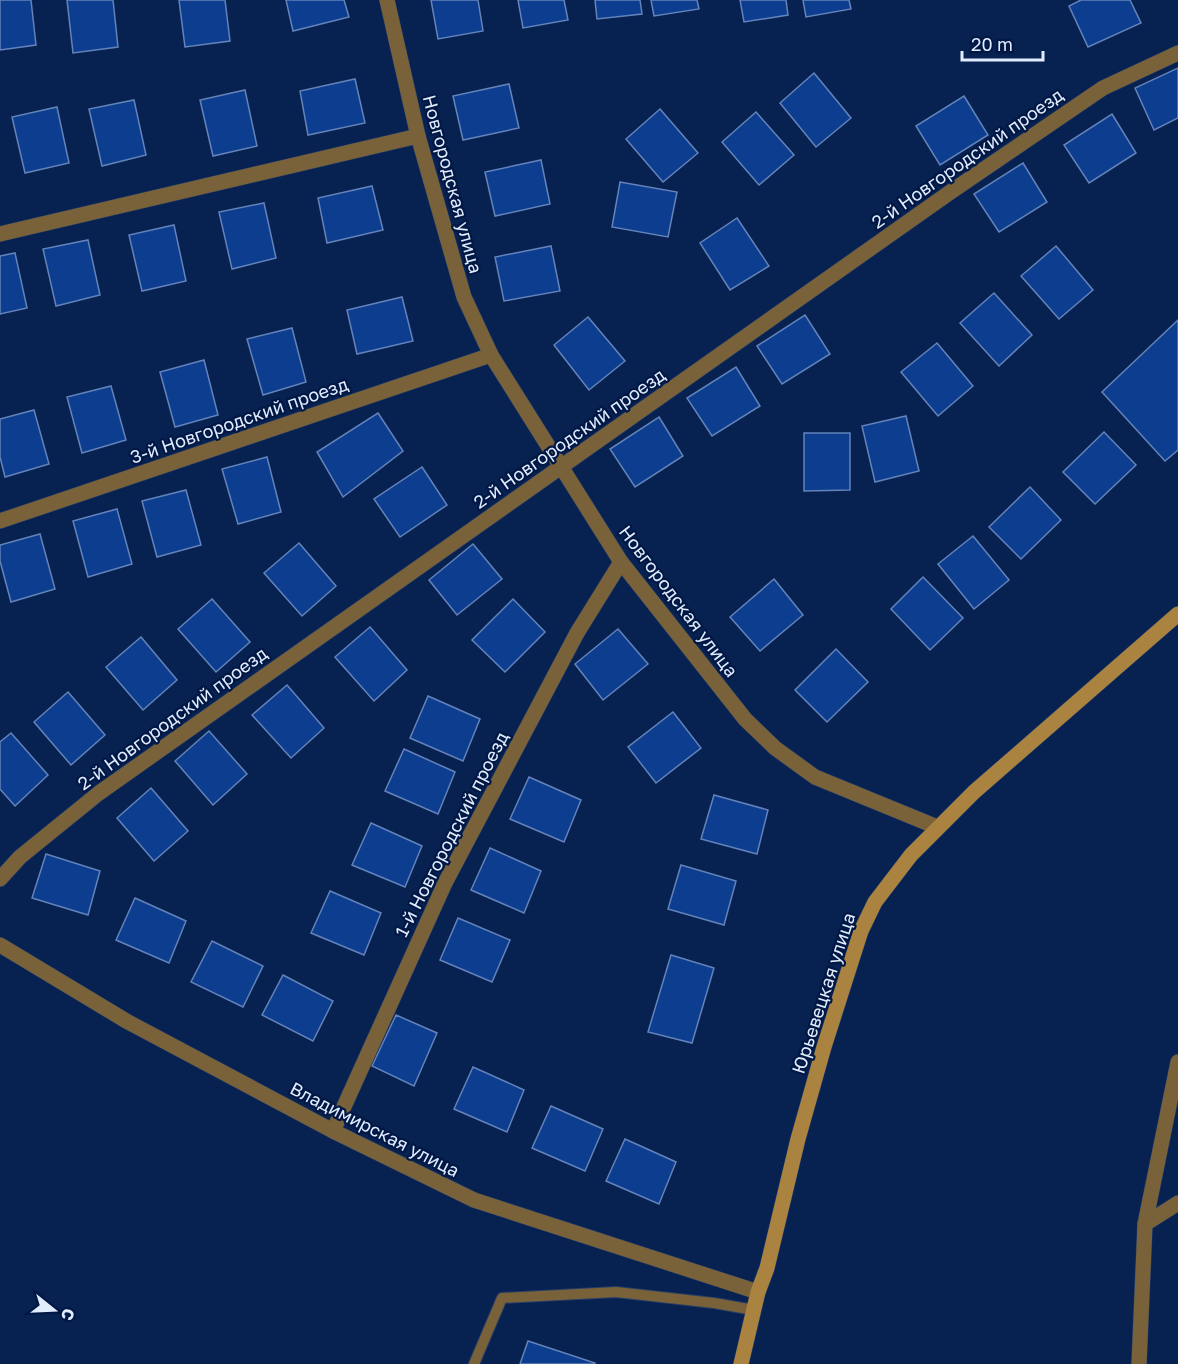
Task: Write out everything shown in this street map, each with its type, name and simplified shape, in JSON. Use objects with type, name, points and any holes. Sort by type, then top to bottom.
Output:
[{"type":"main road","name":"Юрьевецкая улица","points":[[741,1364],[798,1139],[824,1047],[861,931],[875,902],[892,878],[937,827],[1031,740],[1178,614]]},
{"type":"street","name":"Новгородская улица","points":[[387,0],[418,136],[464,297],[491,355],[621,562],[745,719],[775,748],[815,777],[937,827]]},
{"type":"street","name":"2-й Новгородский проезд","points":[[0,879],[20,857],[99,793],[939,200],[1102,88],[1178,53]]},
{"type":"street","points":[[0,234],[418,136]]},
{"type":"street","name":"3-й Новгородский проезд","points":[[0,521],[491,355]]},
{"type":"street","name":"1-й Новгородский проезд","points":[[333,1131],[445,883],[577,633],[621,562]]},
{"type":"street","name":"Владимирская улица","points":[[0,945],[128,1022],[333,1131],[474,1200],[758,1292]]},
{"type":"street","points":[[1139,1364],[1145,1224],[1178,1062]]},
{"type":"street","points":[[1145,1224],[1178,1203]]},
{"type":"lane","points":[[474,1364],[502,1298],[616,1292],[754,1310]]},
{"type":"building","points":[[0,0],[31,0],[36,45],[0,50]]},
{"type":"building","points":[[67,0],[113,0],[118,47],[73,53]]},
{"type":"building","points":[[179,0],[225,0],[230,41],[185,47]]},
{"type":"building","points":[[286,0],[344,0],[349,17],[293,31]]},
{"type":"building","points":[[431,0],[478,0],[483,31],[438,39]]},
{"type":"building","points":[[518,0],[564,0],[568,20],[523,28]]},
{"type":"building","points":[[595,0],[640,0],[642,14],[597,19]]},
{"type":"building","points":[[651,0],[697,0],[699,9],[654,16]]},
{"type":"building","points":[[740,0],[786,0],[788,15],[744,22]]},
{"type":"building","points":[[803,0],[849,0],[851,9],[806,17]]},
{"type":"building","points":[[1081,0],[1130,0],[1141,23],[1088,47],[1069,6]]},
{"type":"building","points":[[1178,68],[1178,118],[1154,130],[1135,88]]},
{"type":"building","points":[[814,73],[851,118],[816,147],[780,103]]},
{"type":"building","points":[[355,79],[365,123],[308,135],[300,91]]},
{"type":"building","points":[[509,84],[519,128],[463,140],[453,96]]},
{"type":"building","points":[[245,90],[257,146],[213,156],[200,100]]},
{"type":"building","points":[[964,96],[988,135],[940,165],[916,126]]},
{"type":"building","points":[[134,100],[146,155],[102,166],[89,109]]},
{"type":"building","points":[[57,107],[69,163],[25,173],[12,117]]},
{"type":"building","points":[[660,109],[698,153],[663,182],[626,139]]},
{"type":"building","points":[[756,112],[794,155],[759,185],[722,142]]},
{"type":"building","points":[[1112,114],[1136,153],[1089,183],[1064,145]]},
{"type":"building","points":[[541,160],[550,204],[495,216],[485,172]]},
{"type":"building","points":[[1023,163],[1047,202],[999,232],[974,194]]},
{"type":"building","points":[[620,182],[677,192],[668,237],[612,227]]},
{"type":"building","points":[[372,186],[383,230],[327,243],[318,198]]},
{"type":"building","points":[[264,203],[276,258],[232,269],[219,212]]},
{"type":"building","points":[[737,218],[769,266],[730,290],[700,243]]},
{"type":"building","points":[[174,225],[186,281],[142,291],[129,235]]},
{"type":"building","points":[[88,240],[100,295],[56,306],[43,249]]},
{"type":"building","points":[[551,246],[560,291],[504,301],[495,257]]},
{"type":"building","points":[[1056,246],[1093,290],[1059,319],[1021,276]]},
{"type":"building","points":[[15,253],[27,308],[0,314],[0,256]]},
{"type":"building","points":[[994,293],[1032,335],[999,366],[960,323]]},
{"type":"building","points":[[402,297],[413,341],[357,354],[347,310]]},
{"type":"building","points":[[805,315],[830,354],[782,384],[757,346]]},
{"type":"building","points":[[588,317],[625,361],[589,390],[554,345]]},
{"type":"building","points":[[1178,320],[1178,450],[1165,461],[1102,392]]},
{"type":"building","points":[[292,328],[306,382],[263,395],[247,339]]},
{"type":"building","points":[[937,343],[973,386],[938,416],[901,372]]},
{"type":"building","points":[[204,360],[218,415],[175,427],[160,372]]},
{"type":"building","points":[[736,367],[760,406],[712,436],[687,398]]},
{"type":"building","points":[[111,386],[126,440],[82,453],[67,397]]},
{"type":"building","points":[[34,410],[49,464],[5,477],[0,457],[0,419]]},
{"type":"building","points":[[378,413],[403,451],[343,497],[317,452]]},
{"type":"building","points":[[906,416],[919,471],[875,482],[862,426]]},
{"type":"building","points":[[659,417],[683,456],[635,487],[610,449]]},
{"type":"building","points":[[1104,432],[1136,465],[1095,504],[1063,472]]},
{"type":"building","points":[[804,433],[850,433],[850,490],[804,491]]},
{"type":"building","points":[[267,457],[281,512],[238,524],[222,469]]},
{"type":"building","points":[[422,467],[447,505],[400,537],[374,499]]},
{"type":"building","points":[[1030,487],[1061,520],[1021,559],[989,527]]},
{"type":"building","points":[[186,490],[201,545],[157,557],[142,501]]},
{"type":"building","points":[[117,509],[132,564],[88,577],[73,521]]},
{"type":"building","points":[[40,534],[55,589],[11,602],[0,561],[0,545]]},
{"type":"building","points":[[973,536],[1009,580],[974,609],[938,564]]},
{"type":"building","points":[[299,543],[336,586],[302,616],[264,573]]},
{"type":"building","points":[[473,544],[502,579],[457,615],[429,580]]},
{"type":"building","points":[[923,577],[963,618],[930,650],[891,609]]},
{"type":"building","points":[[774,579],[803,615],[760,651],[730,617]]},
{"type":"building","points":[[212,599],[250,642],[216,672],[178,629]]},
{"type":"building","points":[[513,599],[545,632],[505,672],[472,640]]},
{"type":"building","points":[[370,627],[407,670],[374,701],[335,657]]},
{"type":"building","points":[[618,629],[648,664],[603,700],[575,664]]},
{"type":"building","points":[[141,637],[177,680],[143,710],[106,667]]},
{"type":"building","points":[[836,649],[868,682],[827,722],[795,690]]},
{"type":"building","points":[[287,685],[324,728],[291,758],[252,715]]},
{"type":"building","points":[[68,692],[105,735],[71,765],[34,722]]},
{"type":"building","points":[[428,696],[480,719],[463,761],[410,738]]},
{"type":"building","points":[[673,712],[701,748],[656,783],[628,747]]},
{"type":"building","points":[[209,731],[247,774],[213,805],[175,761]]},
{"type":"building","points":[[11,733],[48,775],[15,806],[0,789],[0,742]]},
{"type":"building","points":[[404,749],[455,772],[438,814],[385,791]]},
{"type":"building","points":[[529,777],[581,800],[564,842],[510,819]]},
{"type":"building","points":[[151,788],[188,831],[154,861],[117,818]]},
{"type":"building","points":[[714,795],[768,810],[757,854],[701,839]]},
{"type":"building","points":[[371,823],[422,846],[405,887],[352,865]]},
{"type":"building","points":[[490,848],[541,871],[524,913],[471,890]]},
{"type":"building","points":[[46,854],[100,871],[88,915],[32,898]]},
{"type":"building","points":[[681,865],[736,881],[724,925],[668,909]]},
{"type":"building","points":[[330,891],[381,913],[364,955],[311,933]]},
{"type":"building","points":[[135,898],[186,921],[169,963],[116,940]]},
{"type":"building","points":[[458,918],[510,940],[492,982],[440,960]]},
{"type":"building","points":[[212,941],[263,966],[243,1007],[191,982]]},
{"type":"building","points":[[671,955],[714,968],[692,1043],[648,1032]]},
{"type":"building","points":[[283,975],[333,1001],[313,1041],[262,1015]]},
{"type":"building","points":[[396,1015],[437,1033],[414,1086],[372,1066]]},
{"type":"building","points":[[473,1067],[524,1090],[507,1132],[454,1109]]},
{"type":"building","points":[[551,1106],[603,1129],[585,1171],[532,1148]]},
{"type":"building","points":[[625,1139],[676,1162],[659,1204],[606,1181]]},
{"type":"building","points":[[528,1341],[595,1363],[595,1364],[520,1364]]}]
